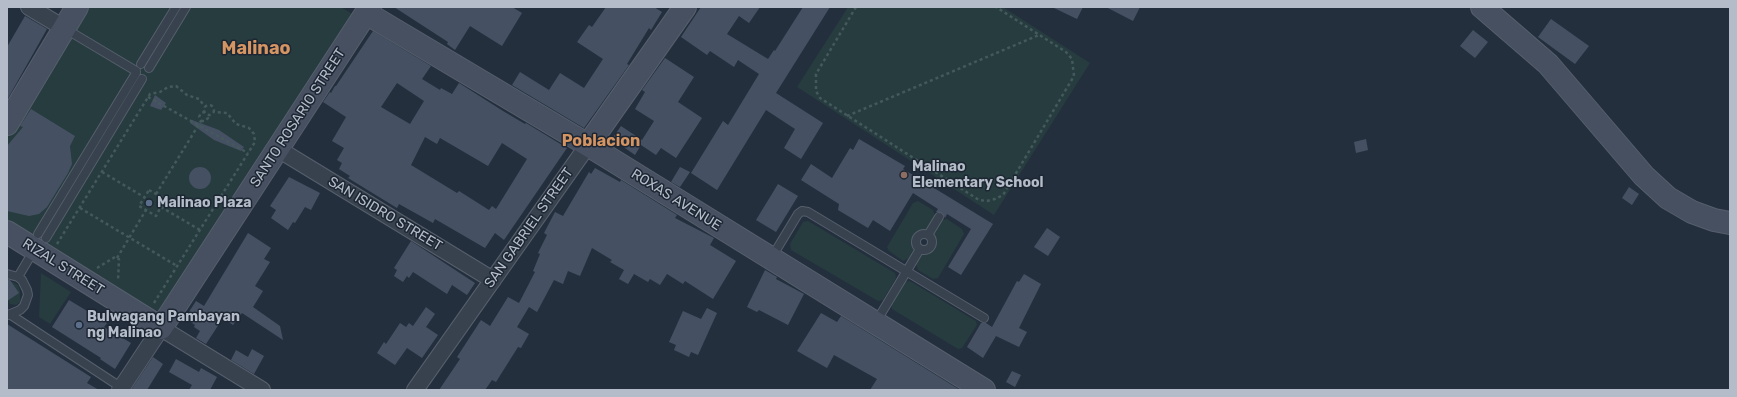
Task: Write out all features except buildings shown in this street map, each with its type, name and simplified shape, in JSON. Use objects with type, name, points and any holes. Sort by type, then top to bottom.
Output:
[{"type":"main road","name":"SAN GABRIEL STREET","points":[[588,145],[685,7]]},
{"type":"main road","points":[[1482,7],[1548,64],[1644,176],[1668,198],[1692,212],[1714,220],[1730,223]]},
{"type":"main road","name":"ROXAS AVENUE","points":[[365,9],[984,390]]},
{"type":"main road","name":"SANTO ROSARIO STREET","points":[[161,328],[209,235],[278,149],[365,9]]},
{"type":"main road","points":[[7,124],[70,19]]},
{"type":"main road","name":"RIZAL STREET","points":[[7,232],[39,242],[161,328]]},
{"type":"street","points":[[29,7],[70,19]]},
{"type":"street","name":"SAN GABRIEL STREET","points":[[415,390],[588,145]]},
{"type":"street","name":"SAN ISIDRO STREET","points":[[278,149],[493,280]]},
{"type":"street","name":"SANTO ROSARIO STREET","points":[[121,389],[161,328]]},
{"type":"street","name":"RIZAL STREET","points":[[161,328],[262,390]]},
{"type":"lane","points":[[18,277],[138,68],[176,7]]},
{"type":"lane","points":[[39,242],[90,165],[142,78],[150,74],[149,68],[186,7]]},
{"type":"lane","points":[[70,19],[138,68]]},
{"type":"lane","points":[[138,68],[146,65],[149,68]]},
{"type":"lane","points":[[138,68],[138,77],[142,78]]},
{"type":"lane","points":[[771,258],[798,214],[802,211],[806,211],[984,318]]},
{"type":"lane","points":[[875,323],[920,249],[916,243],[917,238],[923,234],[928,235],[939,217]]},
{"type":"lane","points":[[7,274],[18,277],[25,285],[28,296],[24,306],[9,315],[121,389]]},
{"type":"path","points":[[856,7],[816,74],[816,91],[820,98],[978,200],[995,199],[1003,194],[1074,76],[1072,59],[1066,52],[996,7]]},
{"type":"path","points":[[847,116],[1040,35]]},
{"type":"path","points":[[57,245],[151,93],[160,92],[168,87],[176,86],[187,95],[199,100],[205,107]]},
{"type":"path","points":[[148,97],[248,153]]},
{"type":"path","points":[[205,107],[211,105],[214,112]]},
{"type":"path","points":[[201,121],[199,117],[204,112],[205,107]]},
{"type":"path","points":[[204,112],[208,115]]},
{"type":"path","points":[[154,303],[177,266],[209,235],[248,153],[255,142],[252,131],[236,124],[227,113],[214,112],[208,115],[208,118],[205,121],[201,121],[198,125],[156,194]]},
{"type":"path","points":[[90,165],[144,197]]},
{"type":"path","points":[[149,190],[156,194],[165,199],[156,216],[139,206],[149,190]]},
{"type":"path","points":[[161,207],[209,235]]},
{"type":"path","points":[[80,208],[177,266]]},
{"type":"path","points":[[96,268],[115,257],[117,258],[146,210]]},
{"type":"path","points":[[117,258],[119,259],[118,281]]},
{"type":"green space","points":[[86,7],[341,7],[354,15],[156,315],[7,223],[7,139]]},
{"type":"green space","points":[[848,7],[1003,7],[1090,63],[994,215],[797,87]]},
{"type":"green space","points":[[918,201],[933,210],[935,216],[926,230],[920,230],[914,234],[912,242],[914,250],[908,259],[903,261],[889,251],[887,247],[913,203]]},
{"type":"green space","points":[[947,219],[962,229],[964,234],[938,278],[933,279],[918,270],[916,264],[922,254],[929,253],[934,248],[936,242],[934,234],[942,220]]},
{"type":"green space","points":[[808,221],[895,273],[896,278],[883,300],[878,301],[791,250],[790,244],[803,222]]},
{"type":"green space","points":[[41,273],[71,292],[50,324],[39,317]]},
{"type":"green space","points":[[910,281],[976,321],[977,325],[962,348],[958,349],[892,309],[892,304],[905,282]]},
{"type":"green space","points":[[13,282],[18,285],[20,291],[20,302],[16,305],[10,304],[8,299],[7,283]]},
{"type":"water","points":[[197,171],[203,171],[208,176],[206,185],[203,187],[197,187],[192,182],[192,176]]},
{"type":"place","name":"Malinao Elementary School","points":[[904,175]]},
{"type":"place","name":"Malinao Plaza","points":[[149,203]]},
{"type":"place","name":"Bulwagang Pambayan ng Malinao","points":[[79,325]]},
{"type":"district","name":"Malinao","points":[[256,49]]},
{"type":"district","name":"Poblacion","points":[[601,141]]}]
